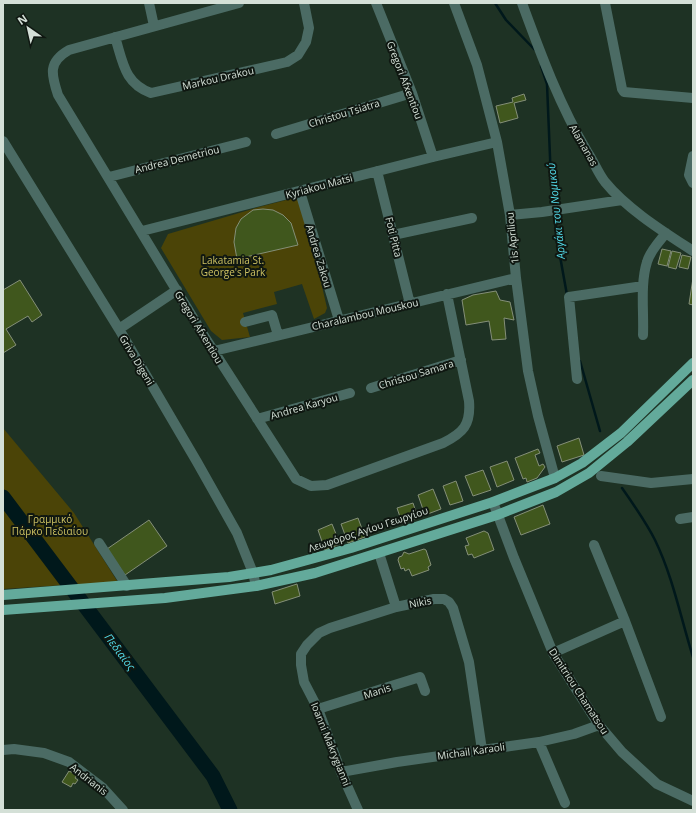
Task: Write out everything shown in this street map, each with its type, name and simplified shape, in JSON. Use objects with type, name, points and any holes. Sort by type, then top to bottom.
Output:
[{"type":"main road","name":"Λεωφόρος Αγίου Γεωργίου","points":[[3,595],[127,586],[229,577],[253,573],[310,560],[351,548],[493,502],[555,478],[582,463],[689,374],[693,363]]},
{"type":"main road","points":[[3,610],[165,598],[256,586],[315,573],[497,514],[556,492],[589,473],[627,442],[693,380]]},
{"type":"street","points":[[149,3],[154,26]]},
{"type":"street","name":"Gregori Afxentiou","points":[[239,3],[69,50],[59,56],[54,63],[52,77],[58,95],[214,351],[296,479],[311,486],[327,485],[443,443],[454,438],[462,430],[467,423],[470,411],[447,294]]},
{"type":"street","name":"Markou Drakou","points":[[115,37],[126,71],[131,81],[140,89],[151,93],[287,62],[298,55],[306,42],[308,28],[304,3]]},
{"type":"street","name":"Gregori Afxentiou","points":[[376,3],[412,93],[433,157]]},
{"type":"street","name":"1is Apriliou","points":[[454,3],[477,65],[497,142],[510,214],[516,278],[528,372],[555,478]]},
{"type":"street","name":"Alamanas","points":[[522,3],[542,60],[574,130],[605,181],[622,200],[693,251]]},
{"type":"street","points":[[605,3],[622,89],[624,92],[693,98]]},
{"type":"street","name":"Christou Tsiatra","points":[[276,134],[412,93]]},
{"type":"street","name":"Griva Digeni","points":[[3,141],[119,329],[237,533],[253,573],[256,586]]},
{"type":"street","name":"Andrea Demetriou","points":[[108,177],[246,142]]},
{"type":"street","name":"Kyriakou Matsi","points":[[142,232],[377,171],[497,142]]},
{"type":"street","points":[[693,156],[689,174],[693,183]]},
{"type":"street","name":"Foti Pitta","points":[[377,171],[410,304]]},
{"type":"street","name":"Andrea Zakou","points":[[300,192],[339,320]]},
{"type":"street","points":[[510,214],[542,212],[622,200]]},
{"type":"street","points":[[393,235],[472,218]]},
{"type":"street","points":[[643,335],[643,286],[647,262],[653,250],[666,233]]},
{"type":"street","name":"Charalambou Mouskou","points":[[214,351],[516,278]]},
{"type":"street","points":[[577,379],[569,297],[643,286]]},
{"type":"street","points":[[119,329],[177,290]]},
{"type":"street","points":[[245,322],[272,315],[278,335]]},
{"type":"street","name":"Christou Samara","points":[[371,388],[460,360]]},
{"type":"street","name":"Andrea Karyou","points":[[257,419],[350,393]]},
{"type":"street","points":[[601,476],[651,483],[693,479]]},
{"type":"street","name":"Dimitriou Chamatsou","points":[[493,502],[553,654],[599,725],[622,752],[657,784],[693,801]]},
{"type":"street","points":[[680,520],[693,517]]},
{"type":"street","points":[[99,543],[127,586]]},
{"type":"street","points":[[594,545],[625,621],[660,717]]},
{"type":"street","points":[[379,553],[396,607]]},
{"type":"street","name":"Nikis","points":[[301,654],[306,645],[319,633],[330,628],[396,607],[434,599],[444,599],[449,602],[453,608],[470,662],[482,750]]},
{"type":"street","points":[[553,654],[625,621]]},
{"type":"street","name":"Ioanni Makrygianni","points":[[301,654],[300,666],[304,682],[318,709],[341,772],[358,810]]},
{"type":"street","name":"Manis","points":[[318,709],[420,677],[426,692]]},
{"type":"street","name":"Michail Karaoli","points":[[341,772],[397,762],[539,742],[574,734],[599,725]]},
{"type":"street","points":[[539,742],[565,802]]},
{"type":"street","name":"Andrianis","points":[[3,750],[14,749],[44,753],[69,762],[103,788],[123,810]]},
{"type":"green space","name":"Lakatamia St. George's Park","points":[[298,197],[312,243],[327,308],[325,313],[314,319],[302,284],[274,292],[277,304],[243,313],[250,337],[222,340],[211,331],[161,248],[168,234]]},
{"type":"green space","name":"Γραμμικό Πάρκο Πεδιαίου","points":[[3,428],[74,513],[119,584],[65,585],[3,589]]},
{"type":"building","points":[[524,94],[526,100],[514,103],[518,118],[500,123],[496,106],[513,102],[512,98]]},
{"type":"building","points":[[253,210],[273,210],[283,215],[291,223],[298,245],[237,259],[234,242],[236,228],[241,219]]},
{"type":"building","points":[[662,249],[671,251],[667,266],[658,264]]},
{"type":"building","points":[[672,251],[681,253],[676,269],[668,267]]},
{"type":"building","points":[[682,255],[691,257],[688,269],[679,267]]},
{"type":"building","points":[[693,278],[693,305],[689,304]]},
{"type":"building","points":[[20,280],[42,315],[32,322],[28,316],[6,329],[16,345],[3,353],[3,290]]},
{"type":"building","points":[[496,291],[500,300],[510,302],[514,320],[504,318],[506,339],[492,340],[489,321],[466,325],[462,300],[473,295]]},
{"type":"building","points":[[579,438],[584,455],[562,462],[557,446]]},
{"type":"building","points":[[538,449],[540,453],[535,455],[539,466],[543,464],[545,467],[537,478],[527,482],[526,478],[523,479],[515,458]]},
{"type":"building","points":[[507,461],[514,480],[497,487],[490,467]]},
{"type":"building","points":[[483,470],[491,490],[473,496],[465,476]]},
{"type":"building","points":[[456,481],[463,501],[450,505],[443,486]]},
{"type":"building","points":[[433,489],[441,509],[425,515],[418,495]]},
{"type":"building","points":[[413,503],[418,518],[402,523],[397,508]]},
{"type":"building","points":[[543,505],[550,524],[521,535],[514,517]]},
{"type":"building","points":[[358,518],[365,537],[348,543],[341,524]]},
{"type":"building","points":[[149,520],[167,546],[125,575],[107,549]]},
{"type":"building","points":[[332,524],[340,544],[325,550],[318,530]]},
{"type":"building","points":[[484,531],[488,533],[494,550],[474,558],[472,554],[468,555],[465,546],[469,545],[466,538]]},
{"type":"building","points":[[424,549],[426,550],[431,565],[428,567],[429,570],[412,576],[409,569],[405,571],[404,568],[401,569],[398,560],[404,552],[409,554]]},
{"type":"building","points":[[297,584],[300,596],[275,604],[272,592]]},
{"type":"building","points":[[69,771],[77,775],[75,778],[78,780],[75,784],[73,783],[71,787],[62,782]]},
{"type":"waterway","name":"Αργάκι του Νομικού","points":[[495,3],[506,20],[535,50]]},
{"type":"waterway","name":"Αργάκι του Νομικού","points":[[541,66],[547,84],[551,181],[554,208]]},
{"type":"waterway","name":"Αργάκι του Νομικού","points":[[554,213],[567,295]]},
{"type":"waterway","name":"Αργάκι του Νομικού","points":[[580,361],[600,431]]},
{"type":"waterway","name":"Αργάκι του Νομικού","points":[[622,488],[648,527],[661,554],[672,583],[693,657]]},
{"type":"waterway","name":"Πεδιαίος","points":[[3,497],[213,776],[230,810]]}]
